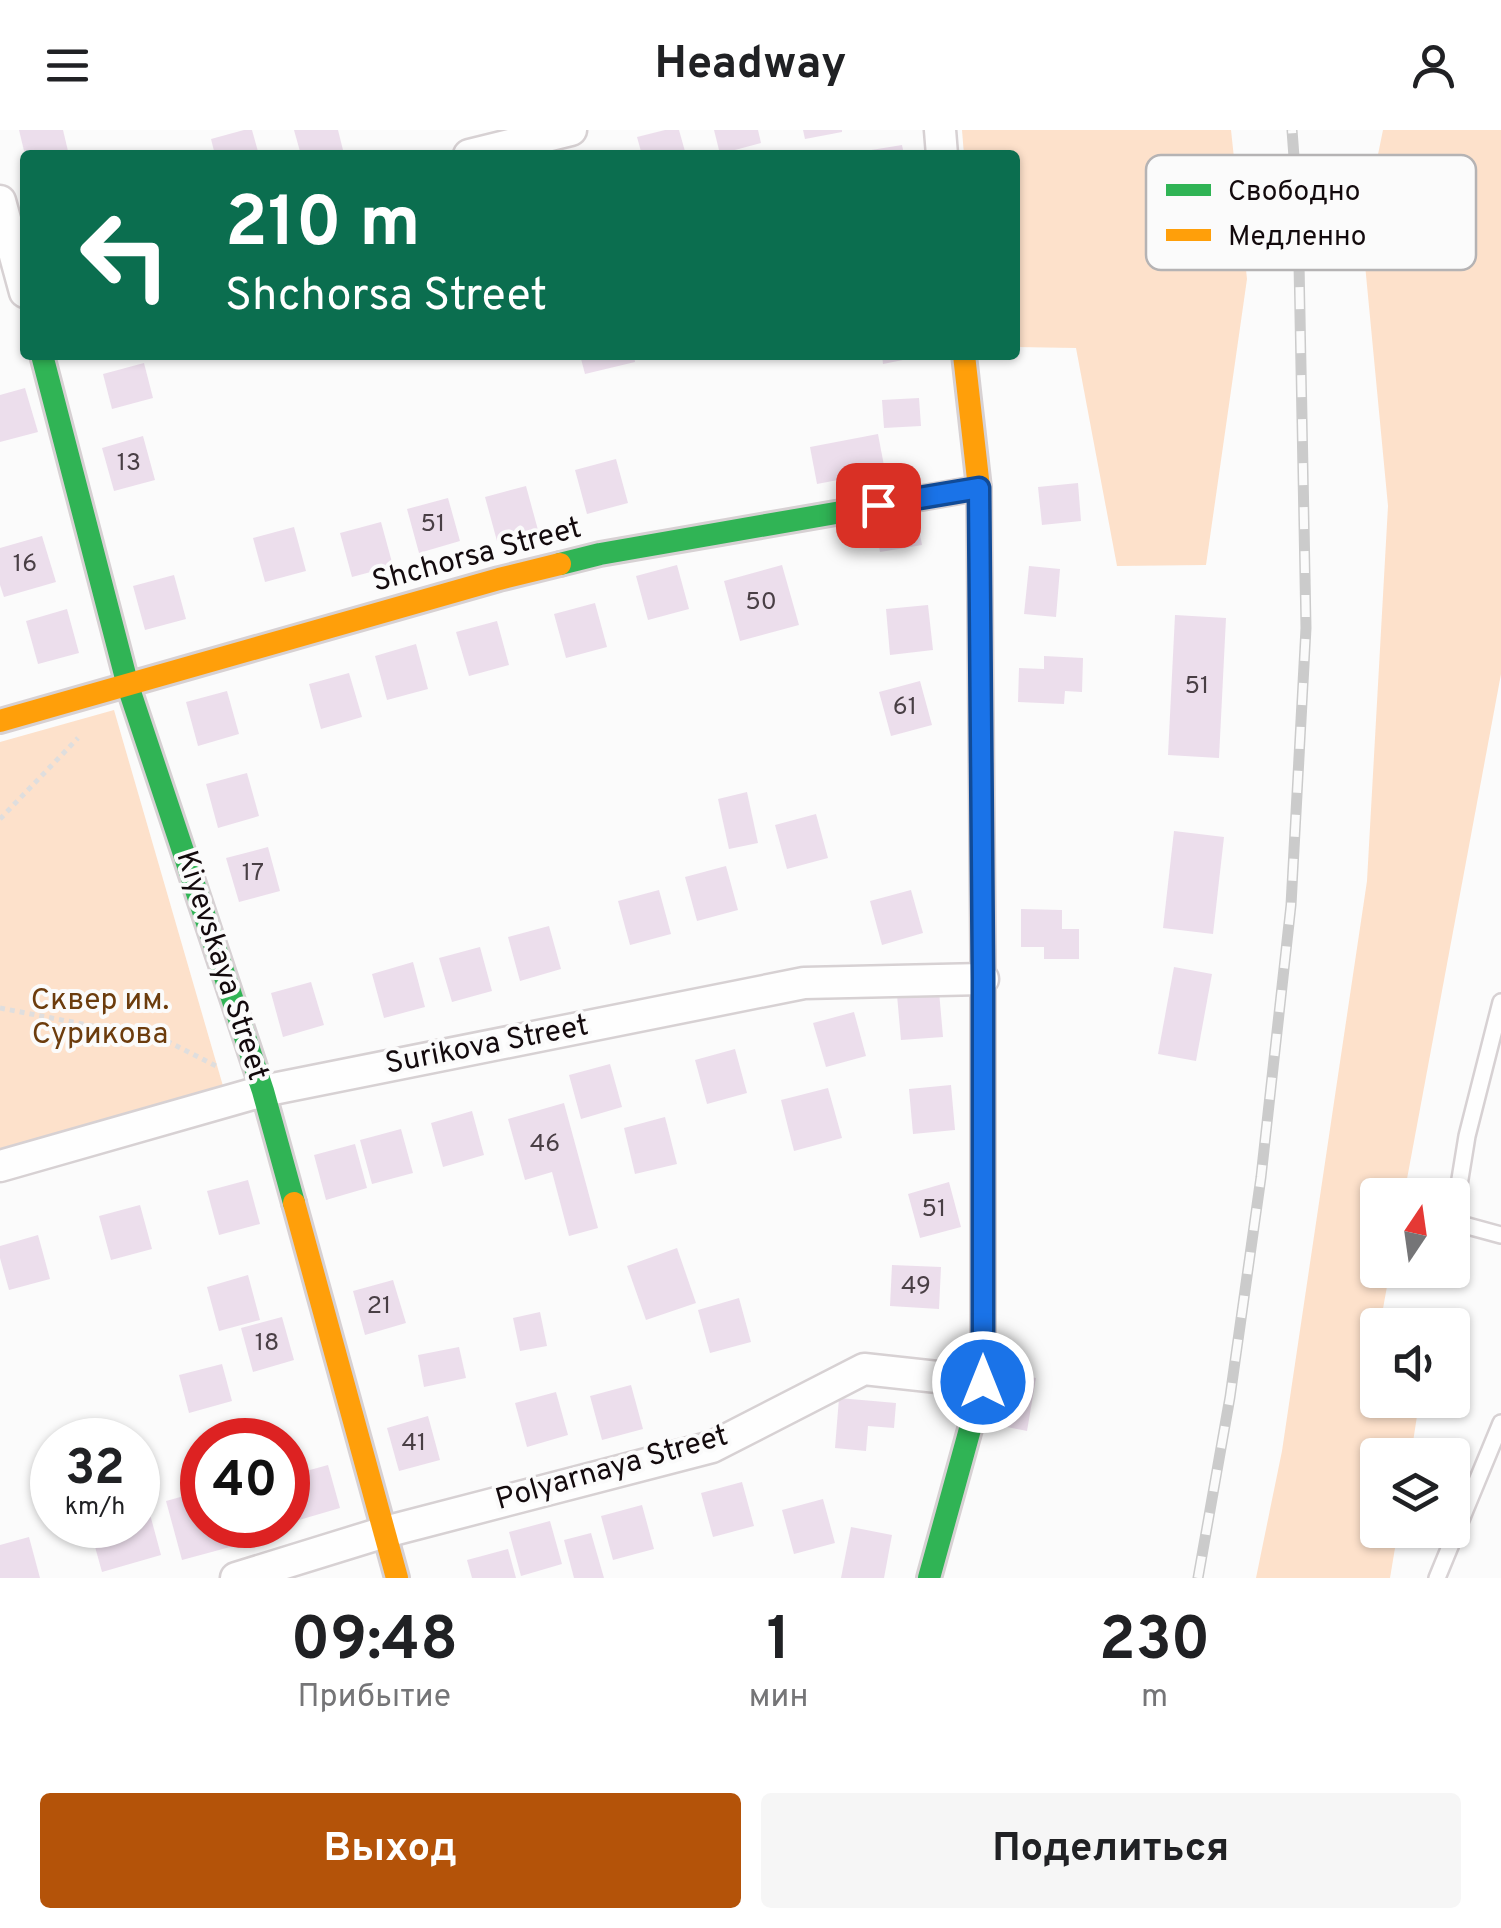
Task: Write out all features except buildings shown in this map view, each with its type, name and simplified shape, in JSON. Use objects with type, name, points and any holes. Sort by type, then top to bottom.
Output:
[{"type":"street","points":[[489,150],[571,130]]},
{"type":"street","points":[[0,201],[17,273]]},
{"type":"street","name":"Kiyevskaya Street","points":[[43,360],[128,686],[263,1090],[397,1578]]},
{"type":"street","points":[[928,1578],[983,1382],[979,488],[965,360]]},
{"type":"street","name":"Shchorsa Street","points":[[0,721],[499,578],[600,554],[979,488]]},
{"type":"street","name":"Surikova Street","points":[[0,1166],[263,1090],[804,983],[983,979]]},
{"type":"street","name":"Polyarnaya Street","points":[[236,1578],[385,1532],[712,1447],[864,1368],[983,1382]]},
{"type":"lane","points":[[1501,1002],[1467,1136],[1453,1222],[1501,1235]]},
{"type":"lane","points":[[1437,1578],[1501,1423]]},
{"type":"path","points":[[0,819],[90,726]]},
{"type":"path","points":[[0,1008],[165,1040],[263,1090]]},
{"type":"green space","points":[[962,130],[1231,130],[1234,155],[1146,155],[1146,270],[1246,270],[1206,565],[1117,566],[1076,348],[1020,347],[1020,150],[964,150]]},
{"type":"green space","points":[[1383,130],[1501,130],[1501,674],[1407,1178],[1360,1178],[1360,1288],[1387,1288],[1383,1308],[1360,1308],[1360,1418],[1417,1418],[1414,1438],[1360,1438],[1360,1548],[1395,1548],[1390,1578],[1256,1578],[1282,1451],[1367,881],[1388,506],[1366,270],[1476,270],[1476,155],[1378,155]]},
{"type":"green space","name":"Сквер им. Сурикова","points":[[114,710],[223,1086],[0,1150],[0,742]]},
{"type":"railway","points":[[1292,130],[1294,155]]},
{"type":"railway","points":[[1198,1578],[1230,1397],[1261,1177],[1291,905],[1306,628],[1299,270]]},
{"type":"traffic: fast","points":[[43,360],[128,686],[263,1091],[294,1203]]},
{"type":"traffic: fast","points":[[560,564],[979,488]]},
{"type":"traffic: fast","points":[[929,1578],[983,1382],[983,953]]},
{"type":"traffic: slow","points":[[965,360],[979,488],[983,953]]},
{"type":"traffic: slow","points":[[0,721],[560,564]]},
{"type":"traffic: slow","points":[[294,1203],[397,1578]]},
{"type":"route","points":[[878,505],[979,488],[983,1382]]}]
